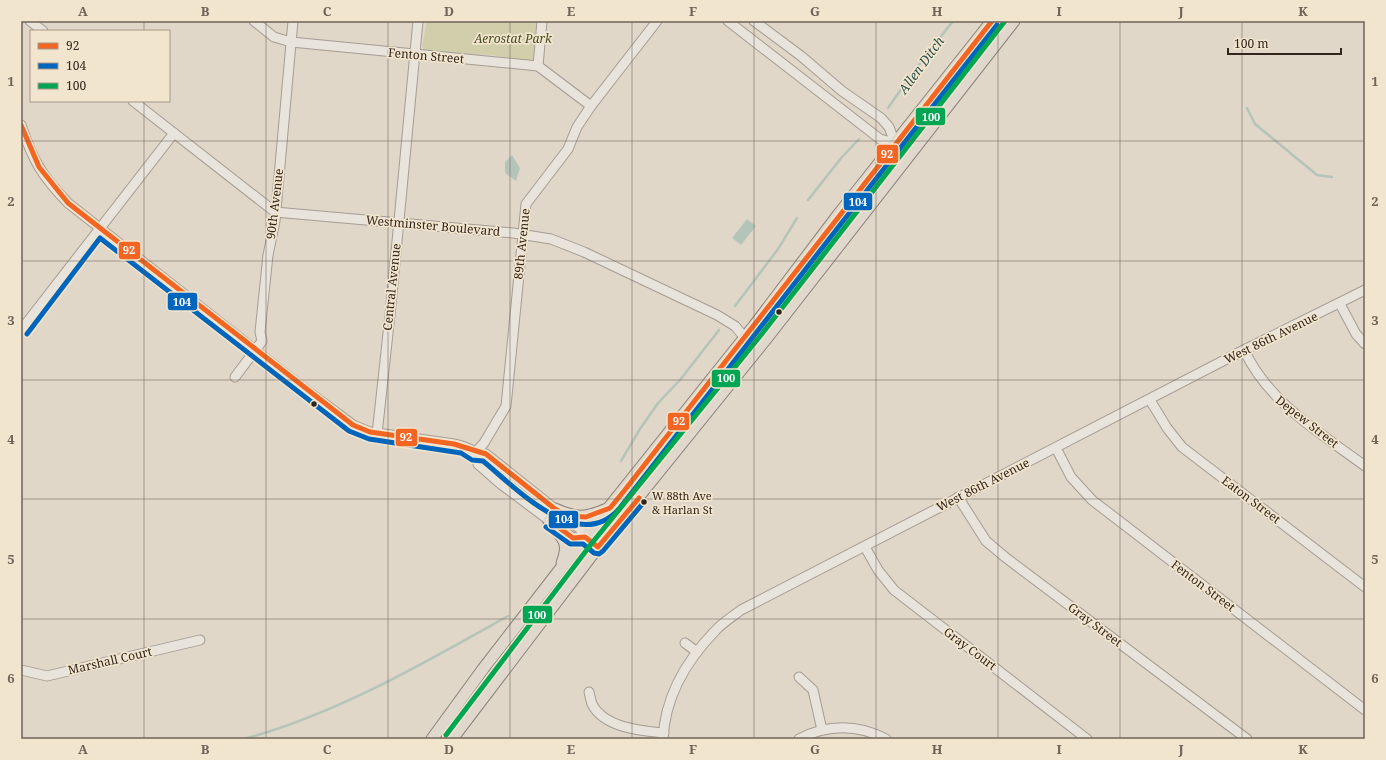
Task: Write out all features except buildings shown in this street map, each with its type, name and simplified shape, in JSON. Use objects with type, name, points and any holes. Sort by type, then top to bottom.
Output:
[{"type":"main road","points":[[432,739],[483,669],[585,537],[610,508],[745,338],[895,143],[992,21]]},
{"type":"main road","points":[[452,739],[598,547],[766,339],[1014,21]]},
{"type":"main road","points":[[555,509],[569,516],[586,517],[610,508]]},
{"type":"main road","points":[[549,521],[565,539],[566,553],[560,570]]},
{"type":"street","points":[[30,21],[42,30]]},
{"type":"street","name":"Fenton Street","points":[[254,21],[274,36],[291,42],[538,66]]},
{"type":"street","name":"90th Avenue","points":[[235,377],[262,340],[260,332],[268,255],[275,212],[293,21]]},
{"type":"street","name":"Central Avenue","points":[[377,434],[418,21]]},
{"type":"street","points":[[542,21],[538,66],[591,106]]},
{"type":"street","name":"89th Avenue","points":[[475,453],[484,444],[506,406],[522,235],[527,202],[568,149],[577,127],[591,106],[657,21]]},
{"type":"street","points":[[728,21],[880,139],[895,143]]},
{"type":"street","points":[[754,21],[842,91],[881,118],[889,127],[895,143]]},
{"type":"street","points":[[134,102],[275,212]]},
{"type":"street","points":[[21,125],[35,163],[50,184],[68,203],[255,351],[353,425],[377,434],[454,444],[464,446],[475,453],[486,454],[580,529],[585,537],[598,547]]},
{"type":"street","points":[[21,330],[174,133]]},
{"type":"street","name":"Westminster Boulevard","points":[[275,212],[551,239],[642,279],[717,315],[735,326],[745,338]]},
{"type":"street","name":"West 86th Avenue","points":[[664,736],[670,699],[680,677],[715,630],[741,610],[865,547],[958,497],[1150,400],[1244,350],[1340,304],[1365,290]]},
{"type":"street","points":[[1340,304],[1356,334],[1365,344]]},
{"type":"street","name":"Depew Street","points":[[1244,350],[1252,366],[1274,396],[1287,408],[1365,466]]},
{"type":"street","name":"Eaton Street","points":[[1150,400],[1167,428],[1182,447],[1365,587]]},
{"type":"street","name":"Fenton Street","points":[[1056,448],[1071,477],[1092,500],[1365,710]]},
{"type":"street","points":[[475,453],[478,464],[491,476],[549,521],[573,538],[585,537]]},
{"type":"street","points":[[491,476],[507,478],[528,494],[545,501]]},
{"type":"street","name":"Gray Street","points":[[958,497],[974,525],[986,541],[1005,557],[1247,739]]},
{"type":"street","name":"Gray Court","points":[[865,547],[878,570],[900,595],[1087,739]]},
{"type":"street","name":"Marshall Court","points":[[21,670],[47,676],[200,640]]},
{"type":"street","points":[[685,643],[698,652]]},
{"type":"street","points":[[799,677],[813,690],[822,730]]},
{"type":"street","points":[[589,692],[592,705],[602,715],[616,724],[634,730],[664,736]]},
{"type":"street","points":[[799,739],[822,730],[837,728],[860,729],[886,739]]},
{"type":"green space","name":"Aerostat Park","points":[[427,21],[536,21],[534,59],[530,61],[491,55],[425,51],[422,46]]},
{"type":"shaded area","points":[[512,155],[520,168],[516,181],[505,173],[505,162]]},
{"type":"shaded area","points":[[747,219],[756,226],[741,245],[732,238]]},
{"type":"waterway","name":"Allen Ditch","points":[[888,108],[911,75],[953,21]]},
{"type":"waterway","points":[[1247,108],[1255,124],[1317,175],[1332,177]]},
{"type":"waterway","points":[[808,200],[842,157],[859,139]]},
{"type":"waterway","points":[[735,306],[778,249],[797,218]]},
{"type":"waterway","points":[[621,461],[658,403],[680,380],[719,330]]},
{"type":"waterway","points":[[244,739],[313,716],[379,686],[508,616]]},
{"type":"transit line","name":"92","points":[[21,125],[39,167],[68,203],[353,425],[370,432],[454,444],[486,454],[555,509],[569,516],[586,517],[610,508],[624,491],[992,21]]},
{"type":"transit line","name":"100","points":[[446,735],[592,543],[761,335],[1005,21]]},
{"type":"transit line","name":"104","points":[[27,334],[100,238],[349,431],[369,439],[461,453],[472,460],[483,461],[529,500],[566,521],[585,525],[603,521],[619,509],[997,25]]},
{"type":"transit line","name":"92","points":[[550,521],[573,538],[585,537],[598,547],[639,498]]},
{"type":"transit line","name":"104","points":[[546,527],[570,544],[583,544],[594,553],[599,554],[644,502]]},
{"type":"place","name":"W 88th Ave & Harlan St","points":[[644,502]]}]
